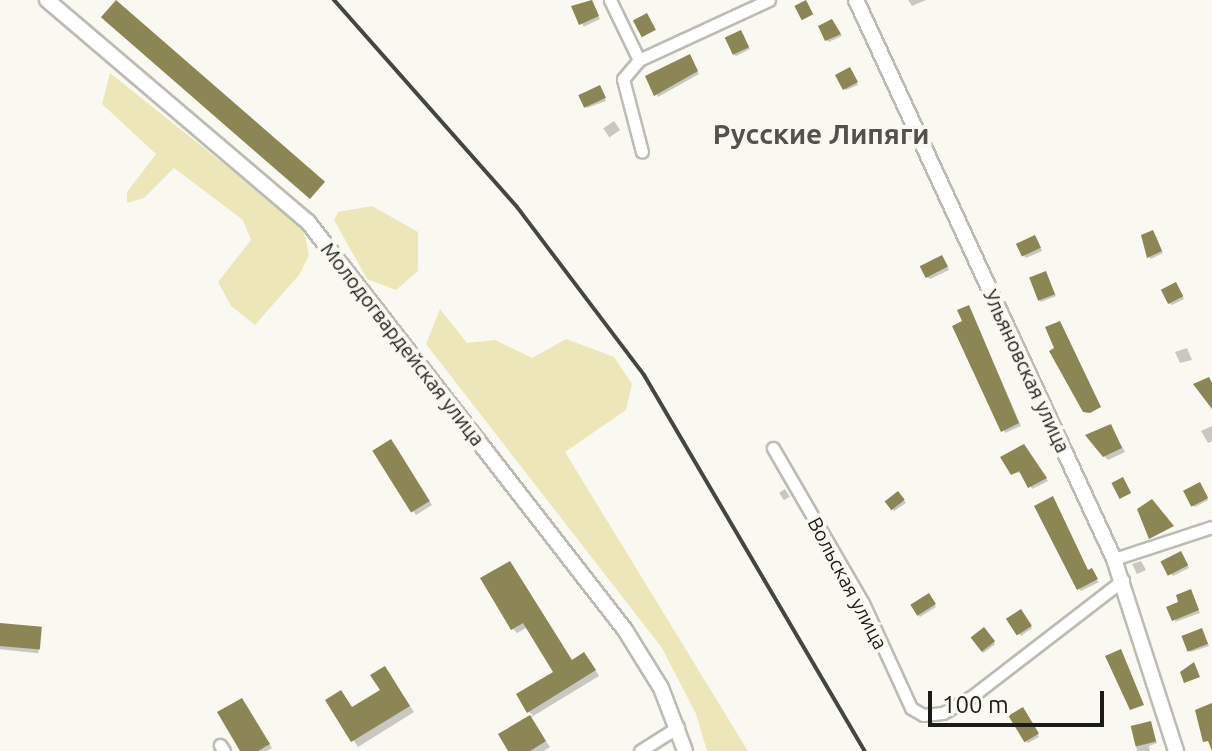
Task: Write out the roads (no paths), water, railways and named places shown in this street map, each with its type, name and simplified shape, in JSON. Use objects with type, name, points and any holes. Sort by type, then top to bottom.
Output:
[{"type":"street","name":"Молодогвардейская улица","points":[[47,0],[308,222],[625,630],[661,688],[685,751]]},
{"type":"street","points":[[610,0],[639,60]]},
{"type":"street","points":[[642,152],[623,79],[639,60],[769,0]]},
{"type":"street","name":"Ульяновская улица","points":[[856,0],[1123,580],[1176,751]]},
{"type":"street","name":"Вольская улица","points":[[773,448],[863,603],[911,708],[923,715],[943,713],[971,697],[1123,580]]},
{"type":"street","points":[[1114,559],[1212,527]]},
{"type":"street","points":[[640,751],[678,727]]},
{"type":"railway","points":[[334,0],[517,207],[644,375],[865,751]]},
{"type":"district","name":"Русские Липяги","points":[[821,134]]}]
